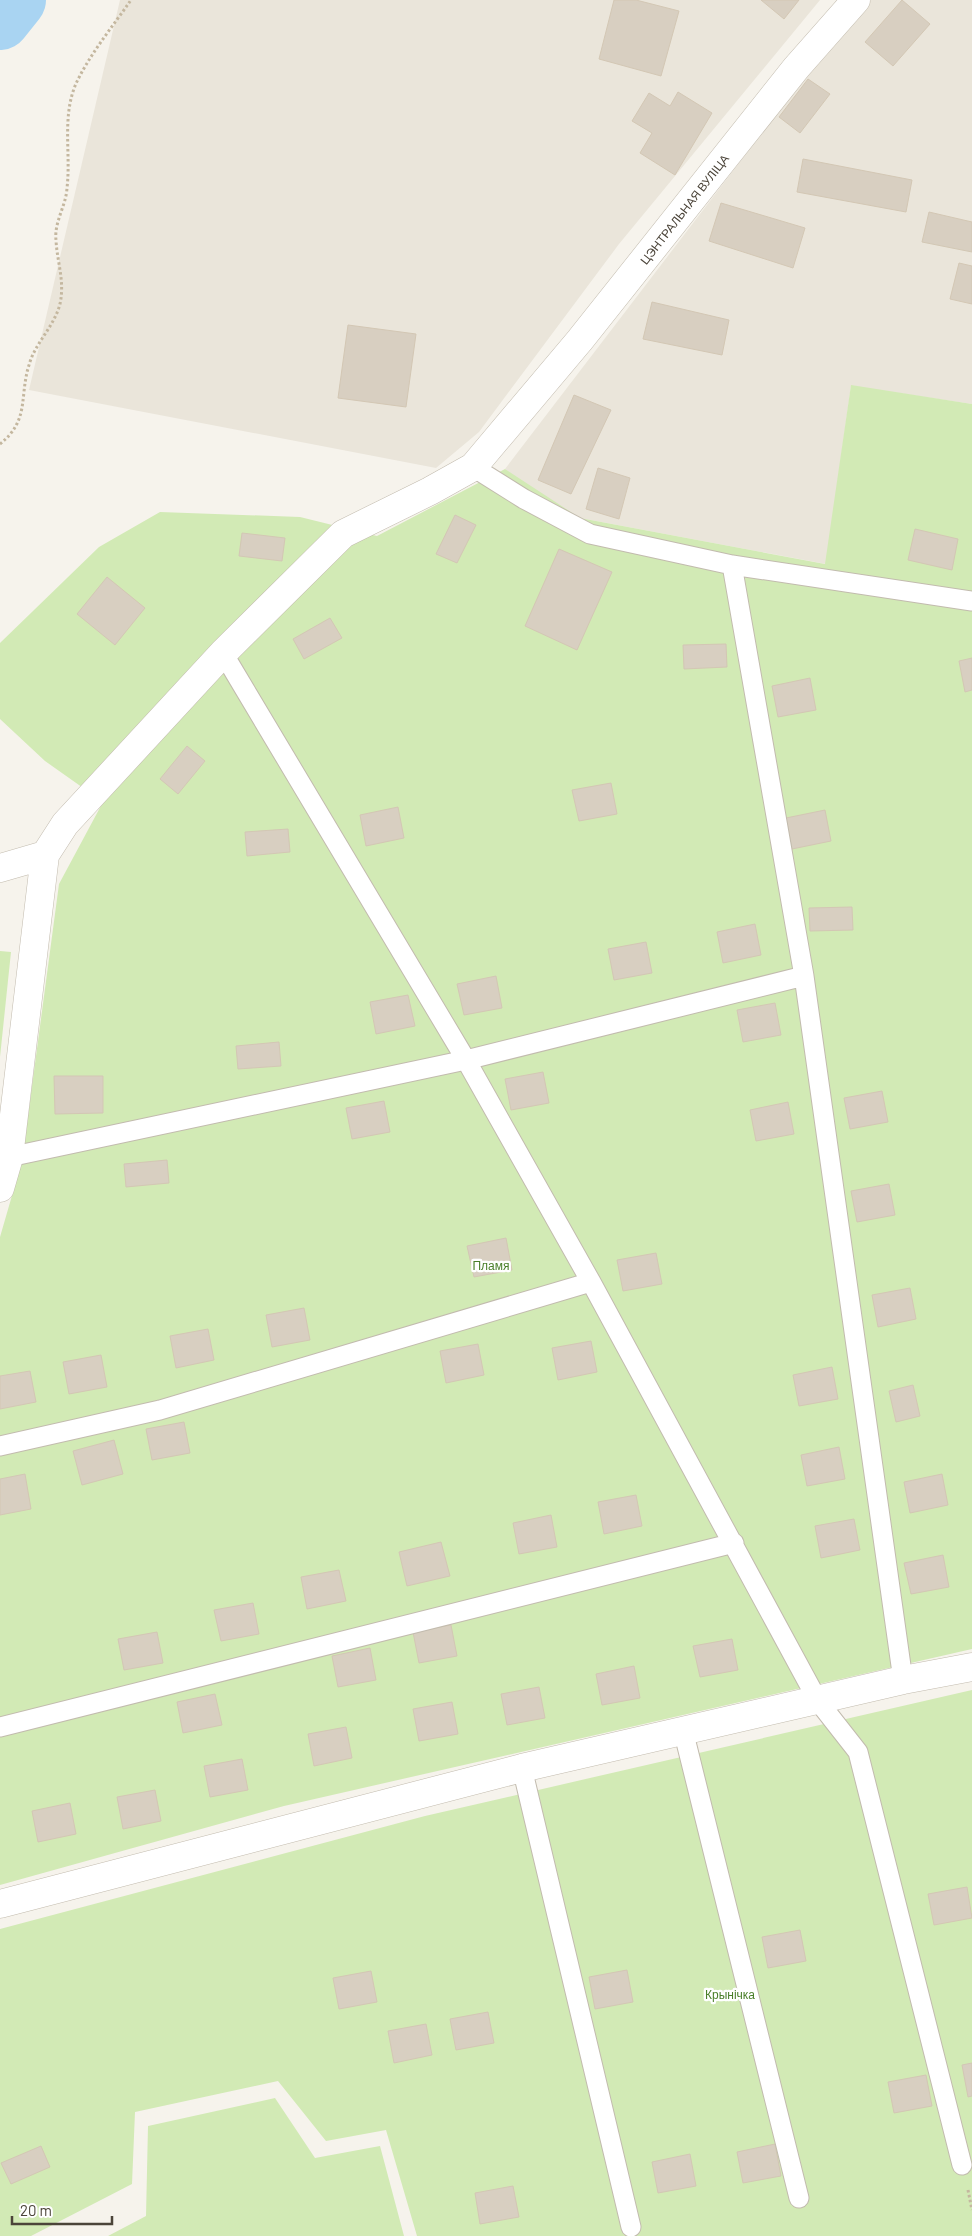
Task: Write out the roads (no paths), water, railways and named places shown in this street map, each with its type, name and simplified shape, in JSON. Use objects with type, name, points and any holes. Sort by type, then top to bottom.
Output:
[{"type":"street","name":"ЦЭНТРАЛЬНАЯ ВУЛІЦА","points":[[473,467],[586,332],[796,68],[856,0]]},
{"type":"street","points":[[0,1188],[9,1157],[45,854],[65,824],[223,653],[343,534],[430,492],[473,467]]},
{"type":"street","points":[[0,868],[45,854]]},
{"type":"street","points":[[0,1904],[522,1768],[903,1680],[972,1667]]},
{"type":"lane","points":[[473,467],[524,499],[590,534],[732,565],[972,601]]},
{"type":"lane","points":[[732,565],[804,976],[903,1680]]},
{"type":"lane","points":[[223,653],[466,1060],[591,1282],[818,1701],[858,1752],[962,2165]]},
{"type":"lane","points":[[9,1157],[466,1060],[804,976]]},
{"type":"lane","points":[[0,1446],[160,1410],[591,1282]]},
{"type":"lane","points":[[0,1727],[734,1543]]},
{"type":"lane","points":[[683,1730],[799,2198]]},
{"type":"lane","points":[[522,1768],[631,2227]]},
{"type":"waterway","points":[[0,20],[16,0]]},
{"type":"park label","name":"Пламя","points":[[491,1265]]},
{"type":"park label","name":"Крынічка","points":[[730,1994]]}]
